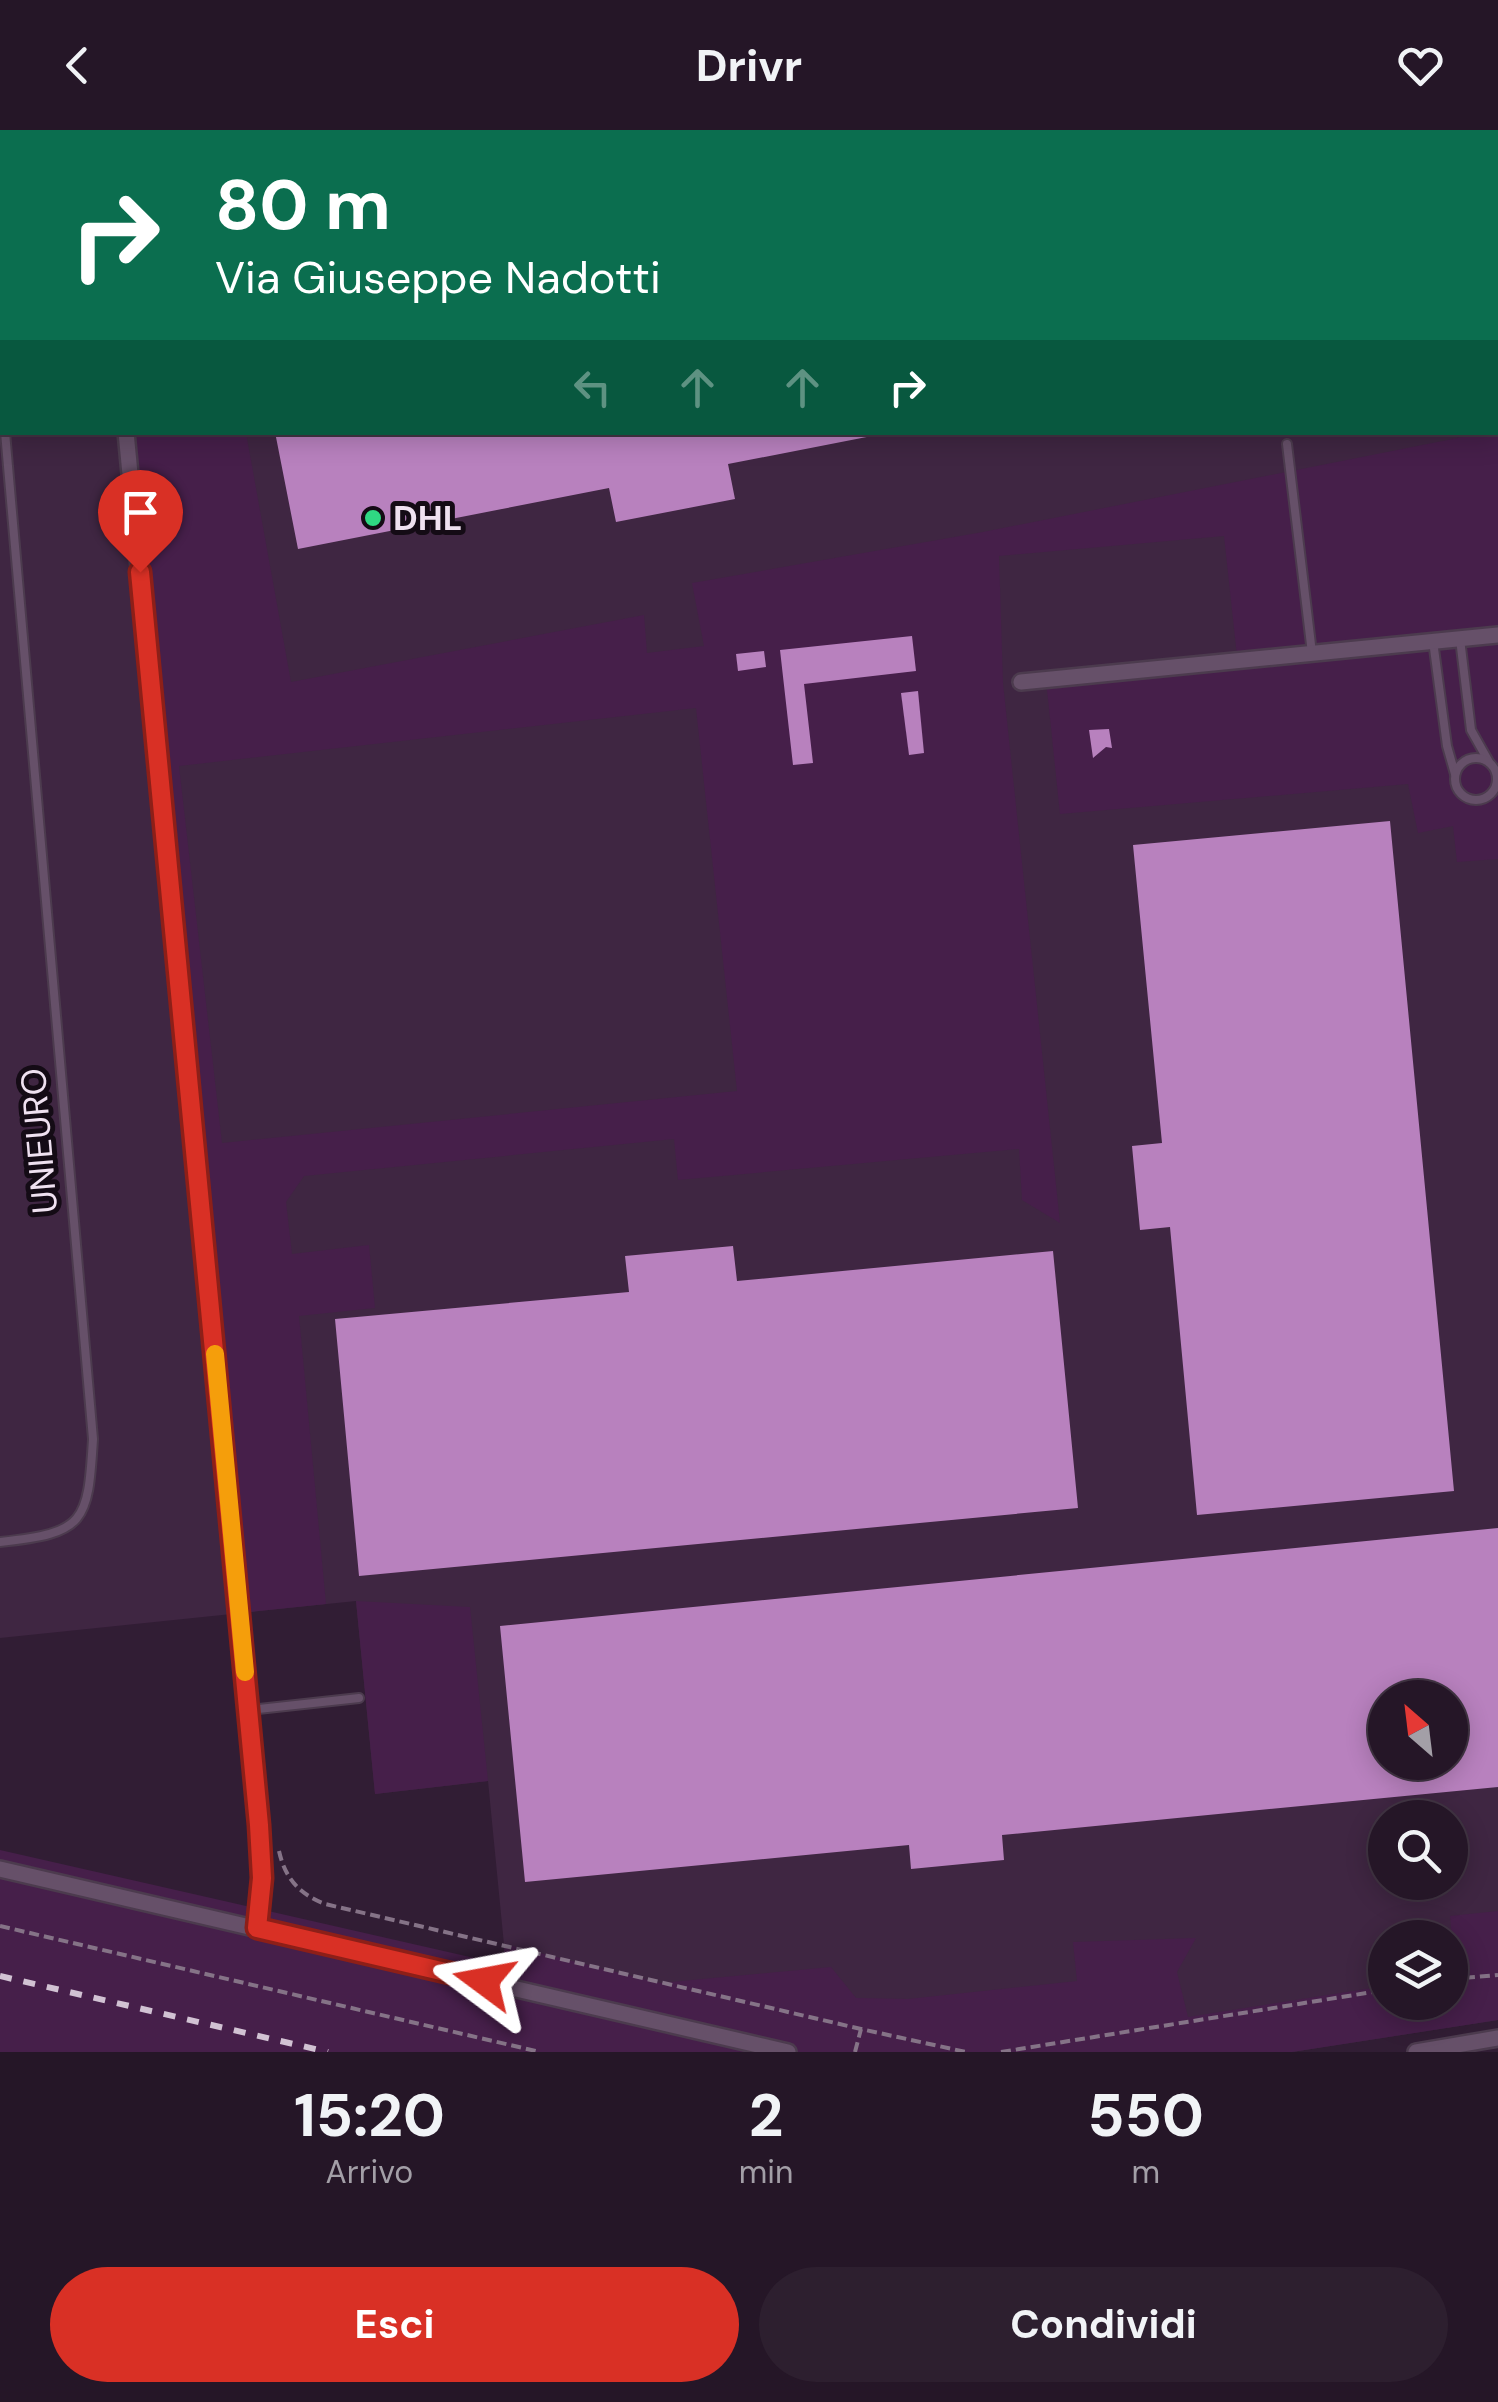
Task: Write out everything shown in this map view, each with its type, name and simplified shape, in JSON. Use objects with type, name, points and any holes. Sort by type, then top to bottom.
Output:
[{"type":"street","points":[[126,435],[248,1710],[262,1878],[257,1928]]},
{"type":"street","points":[[1022,682],[1498,635]]},
{"type":"street","points":[[0,1868],[788,2052]]},
{"type":"street","points":[[1416,2052],[1498,2038]]},
{"type":"lane","name":"UNIEURO","points":[[0,1542],[48,1537],[77,1522],[90,1494],[93,1440],[6,435]]},
{"type":"lane","points":[[1287,444],[1312,653]]},
{"type":"lane","points":[[1434,641],[1448,746],[1460,793],[1472,799],[1484,798],[1496,781],[1471,730],[1460,639]]},
{"type":"lane","points":[[1455,774],[1468,759],[1488,762]]},
{"type":"lane","points":[[248,1710],[359,1698]]},
{"type":"path","points":[[278,1839],[283,1867],[291,1882],[302,1894],[325,1904],[966,2052]]},
{"type":"path","points":[[0,1926],[540,2052]]},
{"type":"path","points":[[1468,1978],[1498,1975]]},
{"type":"path","points":[[1001,2052],[1368,1993]]},
{"type":"path","points":[[855,2052],[861,2028]]},
{"type":"shaded area","points":[[0,435],[1498,435],[1498,2020],[1292,2052],[886,2052],[506,1965],[488,1781],[375,1794],[356,1601],[0,1638]]},
{"type":"shaded area","points":[[123,435],[246,435],[291,682],[644,615],[647,653],[704,646],[692,583],[983,532],[1473,435],[1498,435],[1498,859],[1457,862],[1453,826],[1418,833],[1408,784],[1060,814],[1046,680],[1237,656],[1224,536],[999,556],[1003,683],[1060,1223],[1022,1200],[1019,1149],[678,1180],[674,1139],[304,1176],[286,1202],[292,1254],[369,1245],[375,1308],[299,1316],[326,1604],[239,1613]],"holes":[[[696,708],[737,1091],[222,1143],[179,766]]]},
{"type":"shaded area","points":[[356,1601],[470,1607],[488,1781],[375,1794]]},
{"type":"shaded area","points":[[0,1850],[505,1965],[504,1944],[660,1983],[831,1967],[856,1998],[908,1999],[1077,1981],[1073,1942],[1196,1938],[1177,1972],[1188,2017],[1368,1989],[1368,2020],[1468,2020],[1468,1920],[1450,1920],[1450,1916],[1498,1911],[1498,2020],[1292,2052],[0,2052]]},
{"type":"building","name":"DHL","points":[[276,435],[877,435],[728,464],[735,499],[616,522],[609,488],[298,549]]},
{"type":"building","points":[[912,636],[916,671],[804,684],[813,763],[793,765],[780,650]]},
{"type":"building","points":[[764,651],[766,667],[738,671],[736,654]]},
{"type":"building","points":[[918,691],[924,753],[909,755],[901,693]]},
{"type":"building","points":[[1109,729],[1112,748],[1106,747],[1093,758],[1089,730]]},
{"type":"building","points":[[1390,821],[1454,1491],[1197,1515],[1170,1227],[1140,1230],[1132,1146],[1162,1143],[1133,845]]},
{"type":"building","points":[[733,1246],[737,1281],[1053,1251],[1078,1508],[359,1576],[335,1319],[629,1292],[625,1256]]},
{"type":"building","points":[[1498,1528],[1498,1787],[1002,1835],[1004,1860],[911,1869],[909,1845],[525,1882],[500,1626]]},
{"type":"railway","points":[[0,1976],[328,2052]]},
{"type":"slow traffic","points":[[215,1354],[245,1672]]},
{"type":"place","name":"DHL","points":[[373,518]]},
{"type":"route","points":[[140,572],[259,1825],[262,1878],[257,1928],[484,1981]]}]
